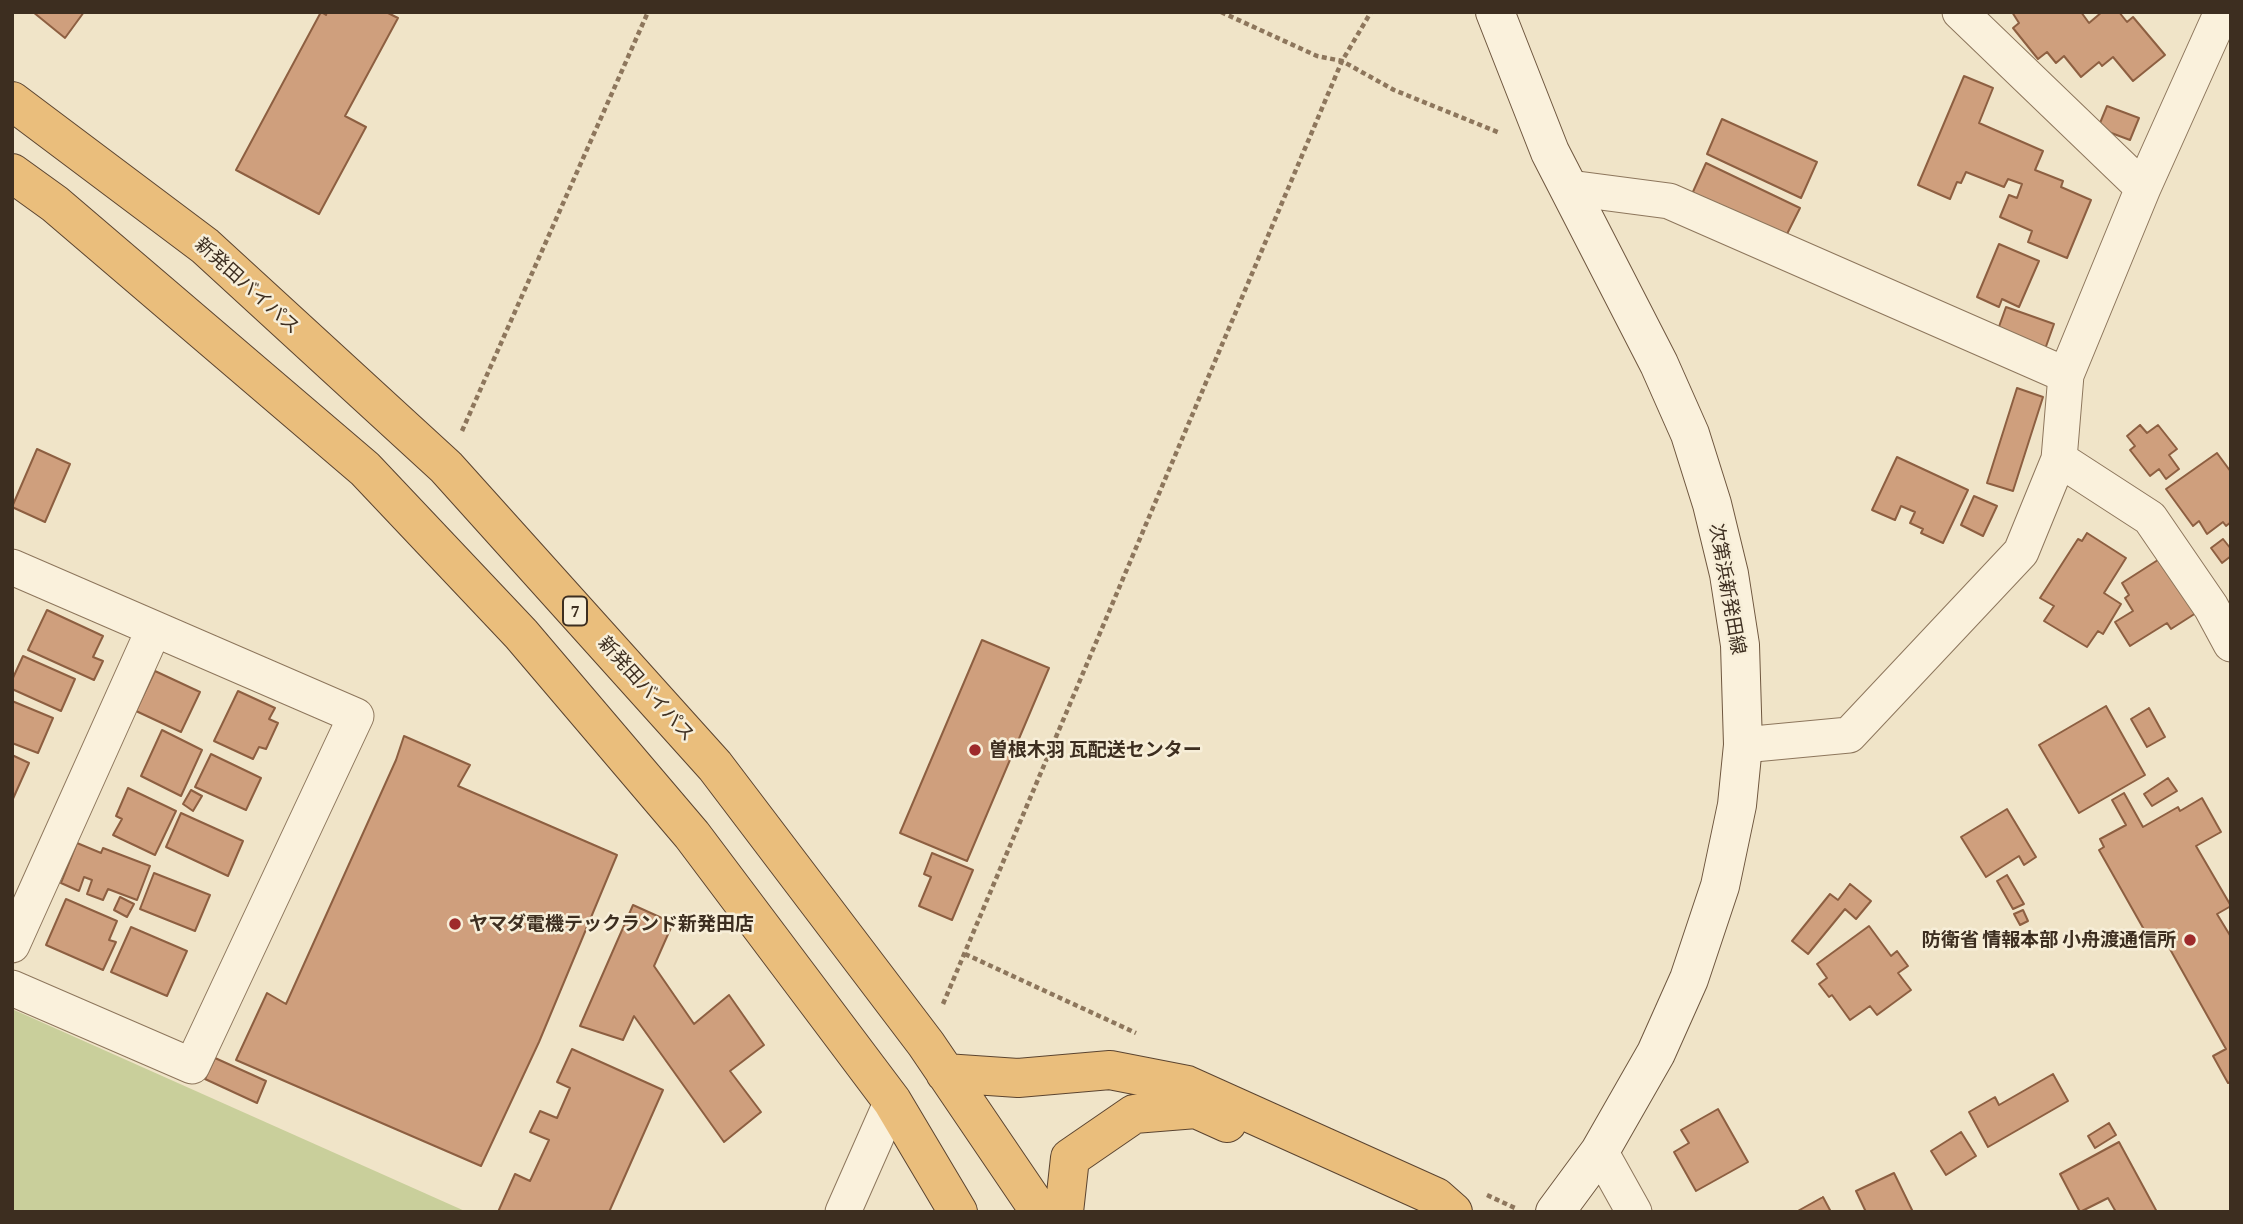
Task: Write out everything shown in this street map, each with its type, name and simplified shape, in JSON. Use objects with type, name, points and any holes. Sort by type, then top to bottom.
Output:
[{"type":"highway","name":"新発田バイパス","points":[[12,102],[205,246],[446,467],[715,766],[936,1058],[1040,1212]]},
{"type":"highway","points":[[12,173],[55,204],[365,469],[521,634],[692,835],[892,1101],[958,1212]]},
{"type":"highway","points":[[936,1058],[1018,1078],[1110,1070],[1187,1085],[1436,1197],[1452,1212]]},
{"type":"highway","points":[[1064,1212],[1070,1158],[1134,1114],[1196,1109],[1408,1208],[1411,1212]]},
{"type":"main road","name":"次第浜新発田線","points":[[1495,12],[1550,152],[1659,364],[1690,434],[1712,504],[1728,573],[1740,645],[1743,745],[1737,805],[1720,886],[1689,979],[1656,1053],[1600,1151],[1555,1212]]},
{"type":"street","points":[[1960,12],[2143,188]]},
{"type":"street","points":[[1743,745],[1849,735],[2021,552],[2059,459],[2066,375],[2143,188],[2222,12]]},
{"type":"street","points":[[1570,188],[1669,201],[2066,375]]},
{"type":"street","points":[[2059,459],[2150,518],[2221,602],[2231,644]]},
{"type":"street","points":[[12,567],[356,716],[192,1066],[12,988]]},
{"type":"street","points":[[12,945],[154,629]]},
{"type":"street","points":[[843,1212],[892,1101]]},
{"type":"street","points":[[1600,1151],[1634,1212]]},
{"type":"path","points":[[446,467],[648,12]]},
{"type":"path","points":[[1221,12],[1317,56],[1342,61],[1394,90],[1550,152]]},
{"type":"path","points":[[936,1058],[1342,61],[1371,12]]},
{"type":"green space","points":[[12,1009],[467,1212],[12,1212]]},
{"type":"building","points":[[33,12],[84,12],[65,38]]},
{"type":"building","points":[[321,12],[326,15],[327,12],[386,12],[398,18],[345,116],[366,127],[319,214],[236,170]]},
{"type":"building","points":[[2012,12],[2081,12],[2089,23],[2102,12],[2119,12],[2127,22],[2133,17],[2165,55],[2133,81],[2113,57],[2102,66],[2099,62],[2081,77],[2064,56],[2056,63],[2047,52],[2038,59],[2013,28],[2019,23]]},
{"type":"building","points":[[1964,76],[1993,88],[1979,123],[2043,151],[2035,170],[2063,181],[2061,187],[2091,200],[2067,258],[2028,242],[2032,231],[2000,217],[2009,195],[2017,198],[2022,184],[2008,179],[2004,187],[1966,172],[1961,183],[1957,182],[1950,199],[1918,185]]},
{"type":"building","points":[[2107,106],[2139,118],[2130,140],[2098,128]]},
{"type":"building","points":[[1722,119],[1817,162],[1801,198],[1707,154]]},
{"type":"building","points":[[1706,163],[1800,208],[1785,238],[1692,194]]},
{"type":"building","points":[[1999,244],[2039,261],[2019,307],[2002,299],[1999,307],[1977,297]]},
{"type":"building","points":[[2006,307],[2054,324],[2044,352],[1996,335]]},
{"type":"building","points":[[2017,388],[2043,397],[2013,491],[1987,483]]},
{"type":"building","points":[[2140,425],[2147,433],[2158,425],[2177,449],[2169,455],[2179,469],[2166,479],[2159,469],[2150,476],[2130,450],[2135,446],[2127,436]]},
{"type":"building","points":[[37,449],[70,464],[45,522],[12,507]]},
{"type":"building","points":[[2217,453],[2231,472],[2231,522],[2226,526],[2223,522],[2207,534],[2199,521],[2193,526],[2166,489]]},
{"type":"building","points":[[1897,457],[1968,490],[1943,543],[1921,533],[1923,529],[1910,523],[1915,512],[1901,506],[1895,520],[1872,510]]},
{"type":"building","points":[[1974,496],[1997,506],[1983,536],[1961,525]]},
{"type":"building","points":[[2087,533],[2126,558],[2104,593],[2121,604],[2103,634],[2098,631],[2087,647],[2044,621],[2054,606],[2040,598],[2078,539],[2082,541]]},
{"type":"building","points":[[2223,539],[2231,549],[2231,556],[2222,563],[2211,548]]},
{"type":"building","points":[[2161,558],[2196,613],[2171,629],[2167,623],[2130,646],[2115,622],[2133,611],[2125,598],[2129,595],[2122,583]]},
{"type":"building","points":[[47,610],[103,636],[93,657],[103,661],[94,680],[28,650]]},
{"type":"building","name":"曽根木羽 瓦配送センター","points":[[982,640],[1049,668],[967,861],[900,833]]},
{"type":"building","points":[[23,656],[75,679],[61,711],[12,689],[12,680]]},
{"type":"building","points":[[155,671],[200,692],[181,732],[136,711]]},
{"type":"building","points":[[238,691],[275,708],[269,719],[278,723],[266,749],[259,747],[253,759],[214,741]]},
{"type":"building","points":[[12,701],[53,718],[38,753],[12,743]]},
{"type":"building","points":[[2106,706],[2145,775],[2079,813],[2039,745]]},
{"type":"building","points":[[2149,708],[2165,737],[2147,747],[2131,719]]},
{"type":"building","points":[[162,730],[202,750],[181,796],[141,776]]},
{"type":"building","name":"ヤマダ電機テックランド新発田店","points":[[404,736],[470,765],[458,786],[617,855],[539,1042],[481,1166],[236,1060],[267,993],[286,1004],[396,760]]},
{"type":"building","points":[[211,754],[261,778],[246,810],[195,787]]},
{"type":"building","points":[[12,755],[29,763],[12,801]]},
{"type":"building","points":[[2168,778],[2177,791],[2152,806],[2144,794]]},
{"type":"building","points":[[128,788],[176,811],[155,855],[113,835],[122,819],[116,816]]},
{"type":"building","points":[[191,790],[202,796],[193,811],[183,804]]},
{"type":"building","name":"防衛省 情報本部 小舟渡通信所","points":[[2124,793],[2143,827],[2178,807],[2180,811],[2202,798],[2221,832],[2196,846],[2231,906],[2217,914],[2231,937],[2231,1082],[2228,1083],[2213,1056],[2226,1049],[2166,942],[2155,949],[2099,850],[2104,847],[2100,839],[2126,825],[2112,800]]},
{"type":"building","points":[[2007,809],[2036,857],[2024,865],[2019,856],[1986,877],[1961,837]]},
{"type":"building","points":[[181,813],[243,841],[228,876],[166,847]]},
{"type":"building","points":[[77,843],[101,853],[103,848],[150,866],[137,900],[108,889],[103,900],[87,894],[92,880],[84,877],[79,891],[61,883]]},
{"type":"building","points":[[932,853],[973,870],[952,920],[919,906],[931,877],[924,874]]},
{"type":"building","points":[[154,873],[210,895],[195,931],[140,909]]},
{"type":"building","points":[[2007,875],[2024,904],[2013,909],[1997,881]]},
{"type":"building","points":[[1850,884],[1871,901],[1856,919],[1845,909],[1808,954],[1792,941],[1830,894],[1838,900]]},
{"type":"building","points":[[120,897],[134,904],[127,917],[114,910]]},
{"type":"building","points":[[66,899],[117,921],[109,940],[116,942],[103,970],[46,945]]},
{"type":"building","points":[[633,905],[673,923],[654,966],[694,1024],[729,995],[764,1045],[730,1071],[761,1112],[724,1142],[634,1016],[623,1040],[580,1026]]},
{"type":"building","points":[[2023,910],[2028,921],[2020,925],[2014,914]]},
{"type":"building","points":[[1869,926],[1891,956],[1897,951],[1908,966],[1898,973],[1911,990],[1877,1015],[1870,1006],[1850,1020],[1832,995],[1829,997],[1819,984],[1827,978],[1817,964]]},
{"type":"building","points":[[131,927],[187,951],[167,996],[111,972]]},
{"type":"building","points":[[572,1049],[663,1090],[609,1212],[498,1212],[515,1174],[530,1181],[549,1140],[530,1132],[540,1111],[557,1118],[570,1088],[557,1082]]},
{"type":"building","points":[[215,1058],[266,1081],[257,1103],[205,1079]]},
{"type":"building","points":[[2053,1074],[2068,1101],[1988,1147],[1969,1112],[1995,1097],[1999,1105]]},
{"type":"building","points":[[1718,1109],[1748,1162],[1696,1191],[1674,1152],[1689,1143],[1681,1130]]},
{"type":"building","points":[[2109,1123],[2116,1135],[2095,1148],[2088,1136]]},
{"type":"building","points":[[1961,1132],[1976,1156],[1946,1175],[1931,1151]]},
{"type":"building","points":[[2119,1142],[2157,1212],[2116,1212],[2108,1198],[2080,1212],[2060,1174]]},
{"type":"building","points":[[1894,1173],[1913,1212],[1866,1212],[1856,1191]]},
{"type":"building","points":[[1823,1197],[1831,1212],[1796,1212]]},
{"type":"place","name":"曽根木羽 瓦配送センター","points":[[975,750]]},
{"type":"place","name":"ヤマダ電機テックランド新発田店","points":[[455,924]]},
{"type":"place","name":"防衛省 情報本部 小舟渡通信所","points":[[2190,940]]}]
